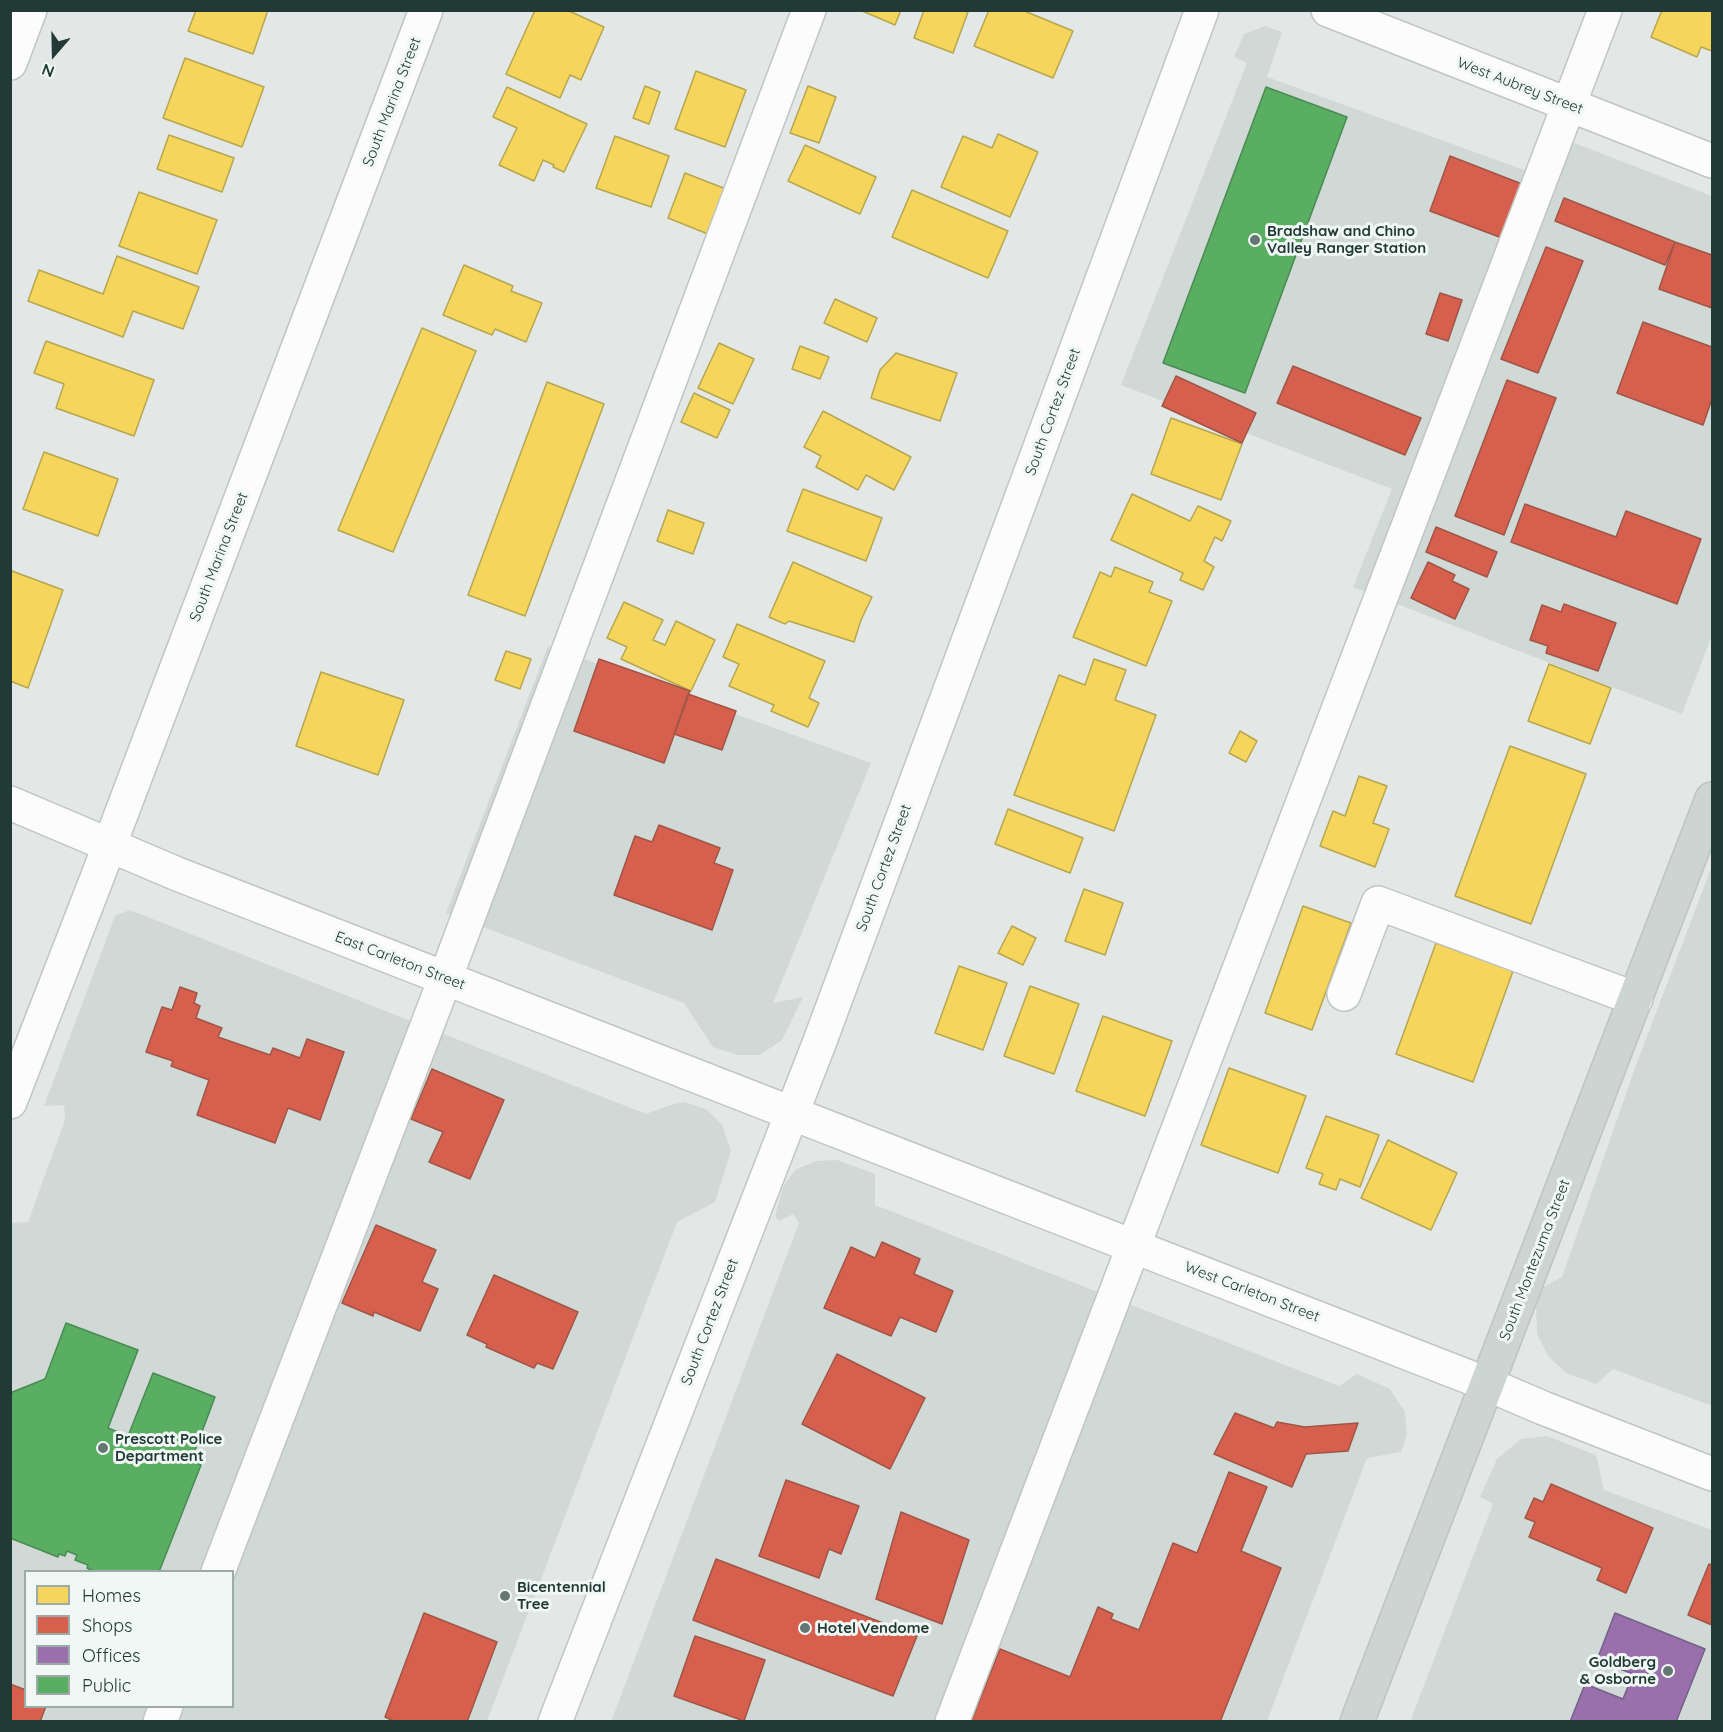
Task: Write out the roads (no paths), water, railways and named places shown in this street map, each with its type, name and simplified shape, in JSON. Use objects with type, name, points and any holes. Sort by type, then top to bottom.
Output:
[{"type":"main road","name":"South Montezuma Street","points":[[1357,1722],[1713,799]]},
{"type":"street","points":[[10,63],[30,10]]},
{"type":"street","name":"South Marina Street","points":[[10,1102],[110,846],[426,10]]},
{"type":"street","points":[[219,1570],[445,979],[809,10]]},
{"type":"street","name":"South Cortez Street","points":[[555,1722],[820,1041],[1202,10]]},
{"type":"street","name":"West Aubrey Street","points":[[1328,10],[1713,161]]},
{"type":"street","points":[[952,1722],[1605,10]]},
{"type":"street","name":"East Carleton Street","points":[[10,803],[175,873],[791,1113]]},
{"type":"street","points":[[1344,994],[1378,903],[1636,999]]},
{"type":"street","name":"West Carleton Street","points":[[791,1113],[1713,1474]]},
{"type":"street","points":[[160,1722],[166,1708]]},
{"type":"place","name":"Bradshaw and Chino Valley Ranger Station","points":[[1255,240]]},
{"type":"place","name":"Prescott Police Department","points":[[103,1448]]},
{"type":"place","name":"Bicentennial Tree","points":[[505,1596]]},
{"type":"place","name":"Hotel Vendome","points":[[805,1628]]},
{"type":"place","name":"Goldberg & Osborne","points":[[1668,1671]]}]
